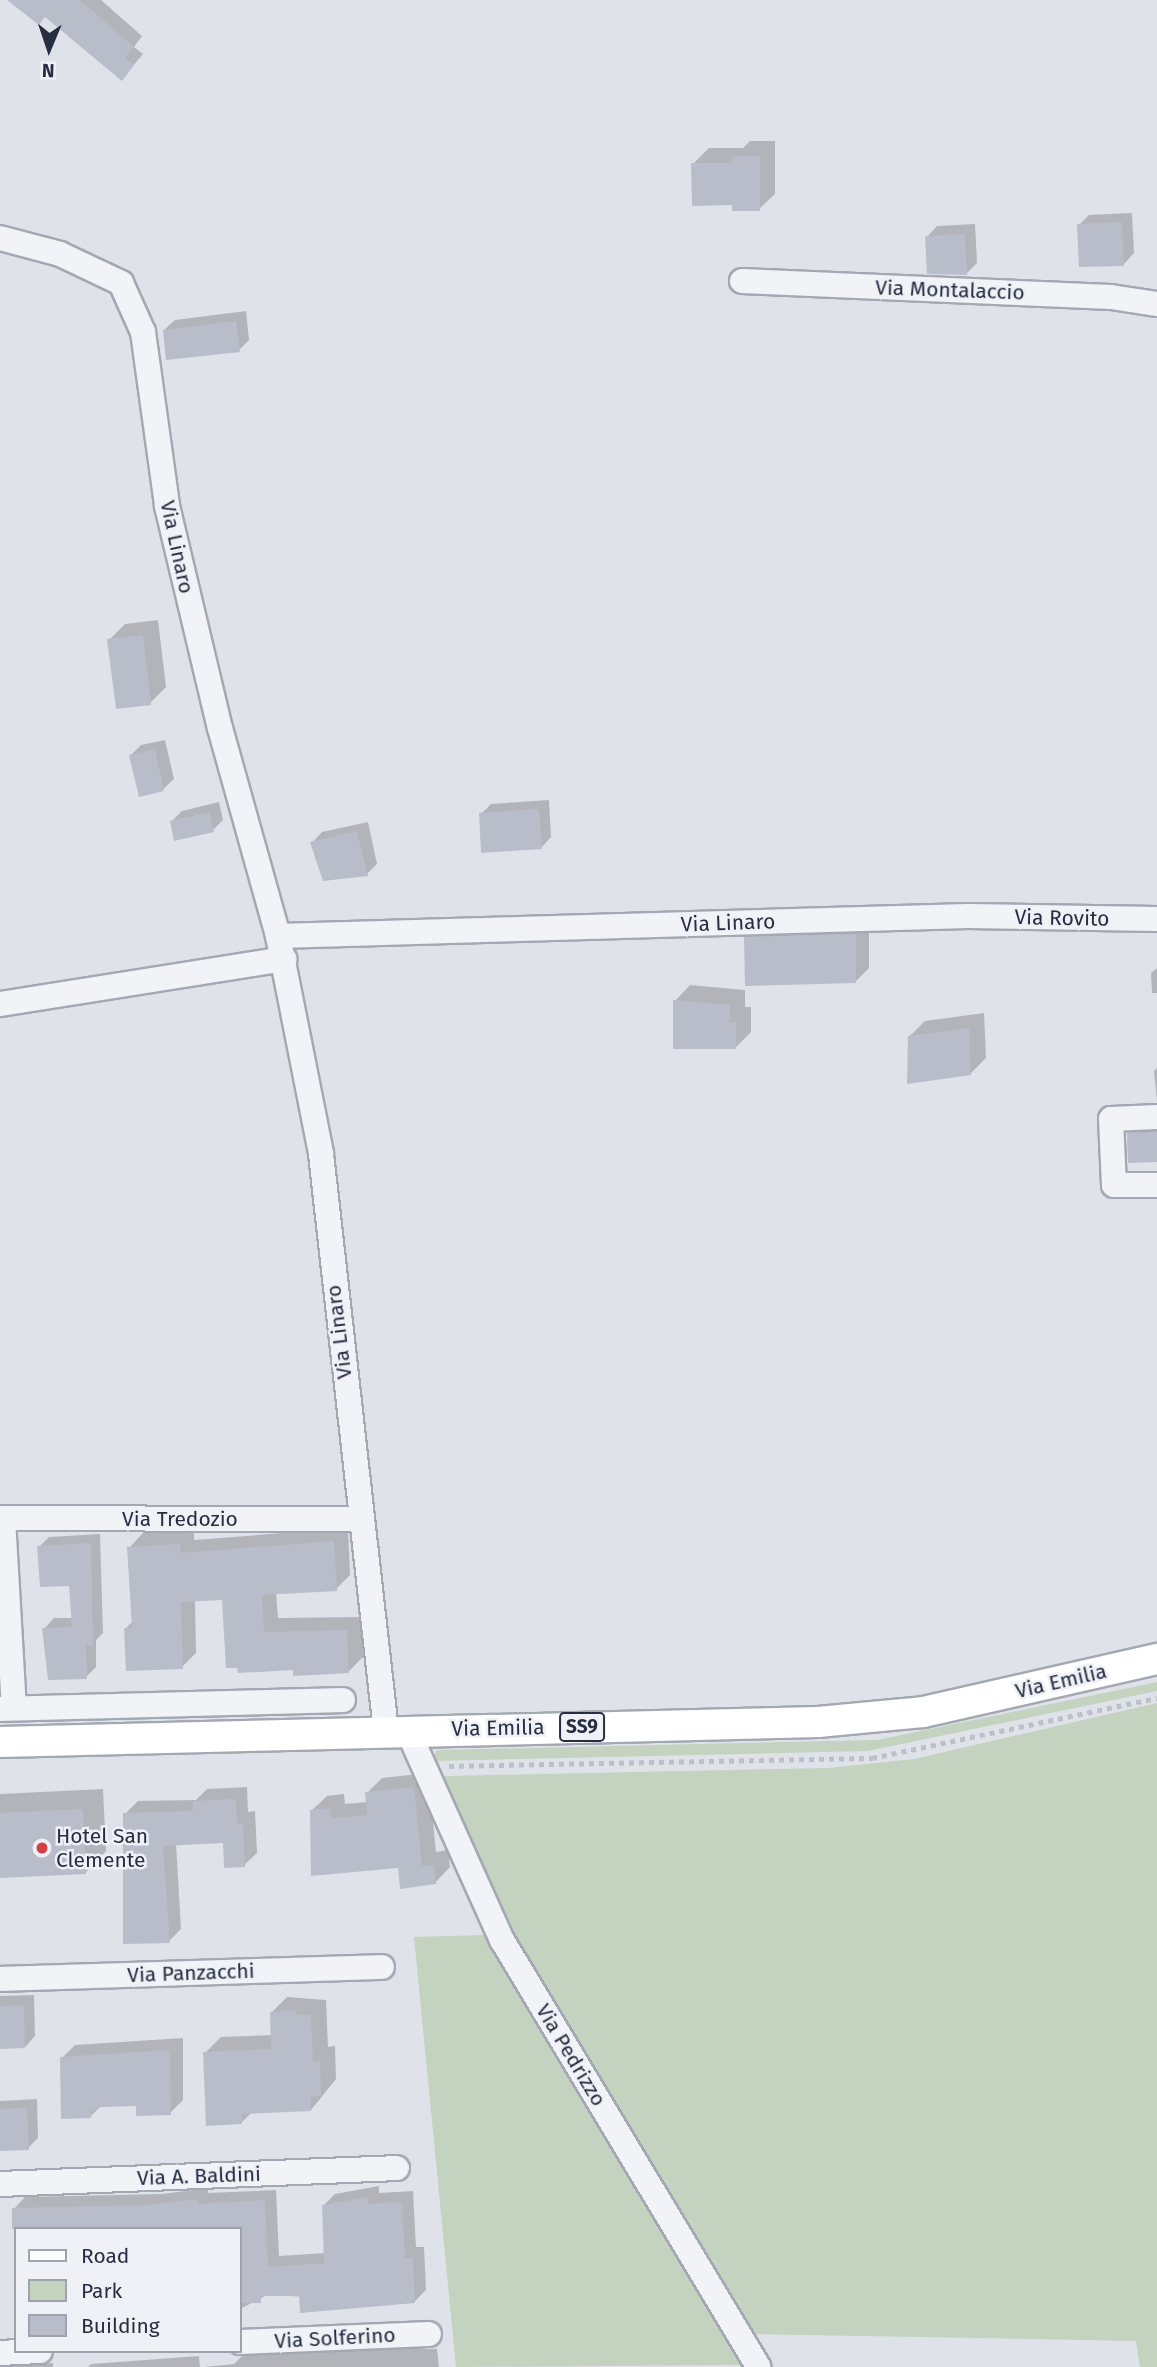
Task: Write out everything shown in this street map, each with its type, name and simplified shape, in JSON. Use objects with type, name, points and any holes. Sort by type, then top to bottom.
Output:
[{"type":"main road","name":"Via Emilia","points":[[0,1742],[818,1723],[923,1712],[1157,1659]]},
{"type":"street","name":"Via Linaro","points":[[0,238],[89,265],[121,283],[134,304],[143,332],[164,492],[183,580],[281,948],[321,1154],[361,1518],[397,1731]]},
{"type":"street","name":"Via Montalaccio","points":[[742,281],[1111,297],[1157,304]]},
{"type":"street","name":"Via Linaro","points":[[281,948],[968,916]]},
{"type":"street","name":"Via Rovito","points":[[968,916],[1157,919]]},
{"type":"street","points":[[0,1004],[281,948]]},
{"type":"street","points":[[1157,1117],[1111,1119],[1114,1185],[1157,1185]]},
{"type":"street","points":[[2,1518],[7,1709],[343,1700]]},
{"type":"street","name":"Via Tredozio","points":[[2,1518],[361,1518]]},
{"type":"street","name":"Via Pedrizzo","points":[[397,1731],[502,1940],[759,2367]]},
{"type":"street","name":"Via Panzacchi","points":[[0,1979],[382,1967]]},
{"type":"street","name":"Via A. Baldini","points":[[0,2184],[397,2168]]},
{"type":"street","name":"Via Solferino","points":[[242,2343],[429,2334]]},
{"type":"green space","points":[[1157,1682],[1157,1691],[868,1751],[432,1761],[437,1750],[877,1740]]},
{"type":"green space","points":[[1157,1703],[1157,2367],[1140,2367],[1136,2341],[755,2334],[515,1938],[443,1776],[828,1768],[914,1759]]},
{"type":"green space","points":[[486,1935],[745,2356],[740,2365],[456,2367],[414,1937]]},
{"type":"building","points":[[7,0],[80,0],[134,47],[125,58],[134,65],[122,81],[45,17],[39,25]]},
{"type":"building","points":[[732,156],[760,156],[760,211],[732,211],[732,205],[692,206],[691,163],[732,163]]},
{"type":"building","points":[[1122,222],[1124,266],[1079,267],[1077,224]]},
{"type":"building","points":[[965,234],[967,275],[927,274],[925,236]]},
{"type":"building","points":[[236,321],[240,352],[166,360],[163,330]]},
{"type":"building","points":[[143,635],[151,705],[116,709],[107,639]]},
{"type":"building","points":[[155,749],[164,791],[139,797],[129,755]]},
{"type":"building","points":[[539,809],[542,849],[481,853],[479,813]]},
{"type":"building","points":[[209,812],[214,832],[174,841],[170,821]]},
{"type":"building","points":[[357,831],[368,876],[323,881],[310,842]]},
{"type":"building","points":[[856,934],[856,983],[745,986],[744,937]]},
{"type":"building","points":[[673,1000],[730,1005],[730,1022],[736,1022],[736,1049],[673,1049]]},
{"type":"building","points":[[969,1028],[971,1075],[907,1084],[908,1036]]},
{"type":"building","points":[[1157,1132],[1157,1162],[1128,1163],[1127,1133]]},
{"type":"building","points":[[334,1541],[337,1591],[262,1595],[264,1632],[347,1630],[349,1673],[293,1676],[293,1670],[238,1673],[237,1668],[226,1668],[222,1600],[181,1602],[183,1669],[126,1671],[124,1628],[132,1628],[127,1547],[180,1544],[181,1553]]},
{"type":"building","points":[[91,1543],[93,1645],[86,1646],[87,1679],[48,1680],[42,1628],[72,1627],[69,1586],[40,1587],[37,1546]]},
{"type":"building","points":[[414,1787],[422,1866],[434,1865],[436,1884],[400,1889],[398,1868],[311,1876],[310,1810],[330,1808],[331,1818],[367,1815],[365,1792]]},
{"type":"building","points":[[236,1799],[237,1823],[243,1823],[245,1867],[224,1868],[223,1843],[163,1846],[170,1943],[123,1944],[123,1813],[193,1811],[193,1801]]},
{"type":"building","name":"Hotel San Clemente","points":[[83,1809],[86,1874],[0,1878],[0,1813]]},
{"type":"building","points":[[24,2005],[25,2048],[0,2049],[0,2006]]},
{"type":"building","points":[[296,2010],[297,2015],[311,2015],[313,2062],[320,2061],[321,2096],[311,2097],[311,2111],[242,2114],[242,2124],[206,2126],[203,2052],[271,2049],[270,2012]]},
{"type":"building","points":[[170,2050],[171,2115],[136,2116],[136,2106],[101,2107],[91,2111],[91,2118],[61,2119],[60,2057]]},
{"type":"building","points":[[27,2108],[29,2150],[0,2151],[0,2109]]},
{"type":"building","points":[[368,2197],[368,2204],[402,2202],[405,2258],[413,2258],[415,2303],[300,2313],[299,2296],[261,2296],[261,2303],[242,2303],[242,2227],[12,2229],[12,2208],[149,2205],[197,2199],[197,2204],[265,2200],[268,2267],[324,2263],[322,2205]]},
{"type":"place","name":"Hotel San Clemente","points":[[42,1848]]}]
